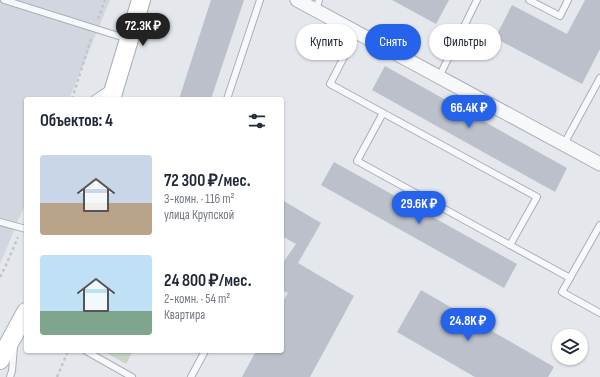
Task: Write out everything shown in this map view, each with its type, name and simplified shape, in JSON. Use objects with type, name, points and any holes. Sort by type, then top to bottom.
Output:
[{"type":"street","points":[[113,92],[141,0]]},
{"type":"street","points":[[297,0],[318,5],[345,24]]},
{"type":"street","points":[[357,32],[600,164]]},
{"type":"street","points":[[0,360],[24,317]]},
{"type":"lane","points":[[4,0],[130,39]]},
{"type":"lane","points":[[228,97],[260,0]]},
{"type":"lane","points":[[439,77],[477,0]]},
{"type":"lane","points":[[529,0],[560,16],[568,0]]},
{"type":"lane","points":[[342,60],[330,84],[537,197],[510,245]]},
{"type":"lane","points":[[564,144],[600,78]]},
{"type":"lane","points":[[99,97],[113,92]]},
{"type":"lane","points":[[383,113],[357,161],[570,278]]},
{"type":"lane","points":[[0,222],[24,228]]},
{"type":"lane","points":[[600,225],[562,292],[600,313]]},
{"type":"lane","points":[[10,377],[12,371],[15,332]]},
{"type":"lane","points":[[90,353],[132,377]]},
{"type":"lane","points":[[191,377],[204,353]]},
{"type":"path","points":[[73,97],[101,8],[105,0]]},
{"type":"path","points":[[0,277],[24,228]]},
{"type":"path","points":[[56,377],[67,353]]},
{"type":"shaded area","points":[[0,0],[110,0],[70,97],[24,97],[24,207],[0,264]]},
{"type":"green space","points":[[107,353],[132,353],[126,364]]},
{"type":"building","points":[[211,0],[244,0],[212,97],[180,97]]},
{"type":"building","points":[[392,0],[449,0],[436,24]]},
{"type":"building","points":[[585,0],[600,0],[600,49],[582,84],[501,41],[501,26],[512,5],[567,34]]},
{"type":"building","points":[[385,66],[567,168],[555,192],[372,90]]},
{"type":"building","points":[[334,162],[517,264],[504,288],[321,185]]},
{"type":"building","points":[[284,201],[321,223],[298,263],[354,296],[310,377],[242,377],[255,353],[284,353],[284,300],[288,293],[284,291],[284,261],[296,244],[284,237]]},
{"type":"building","points":[[421,290],[554,367],[548,377],[475,377],[397,332]]}]
